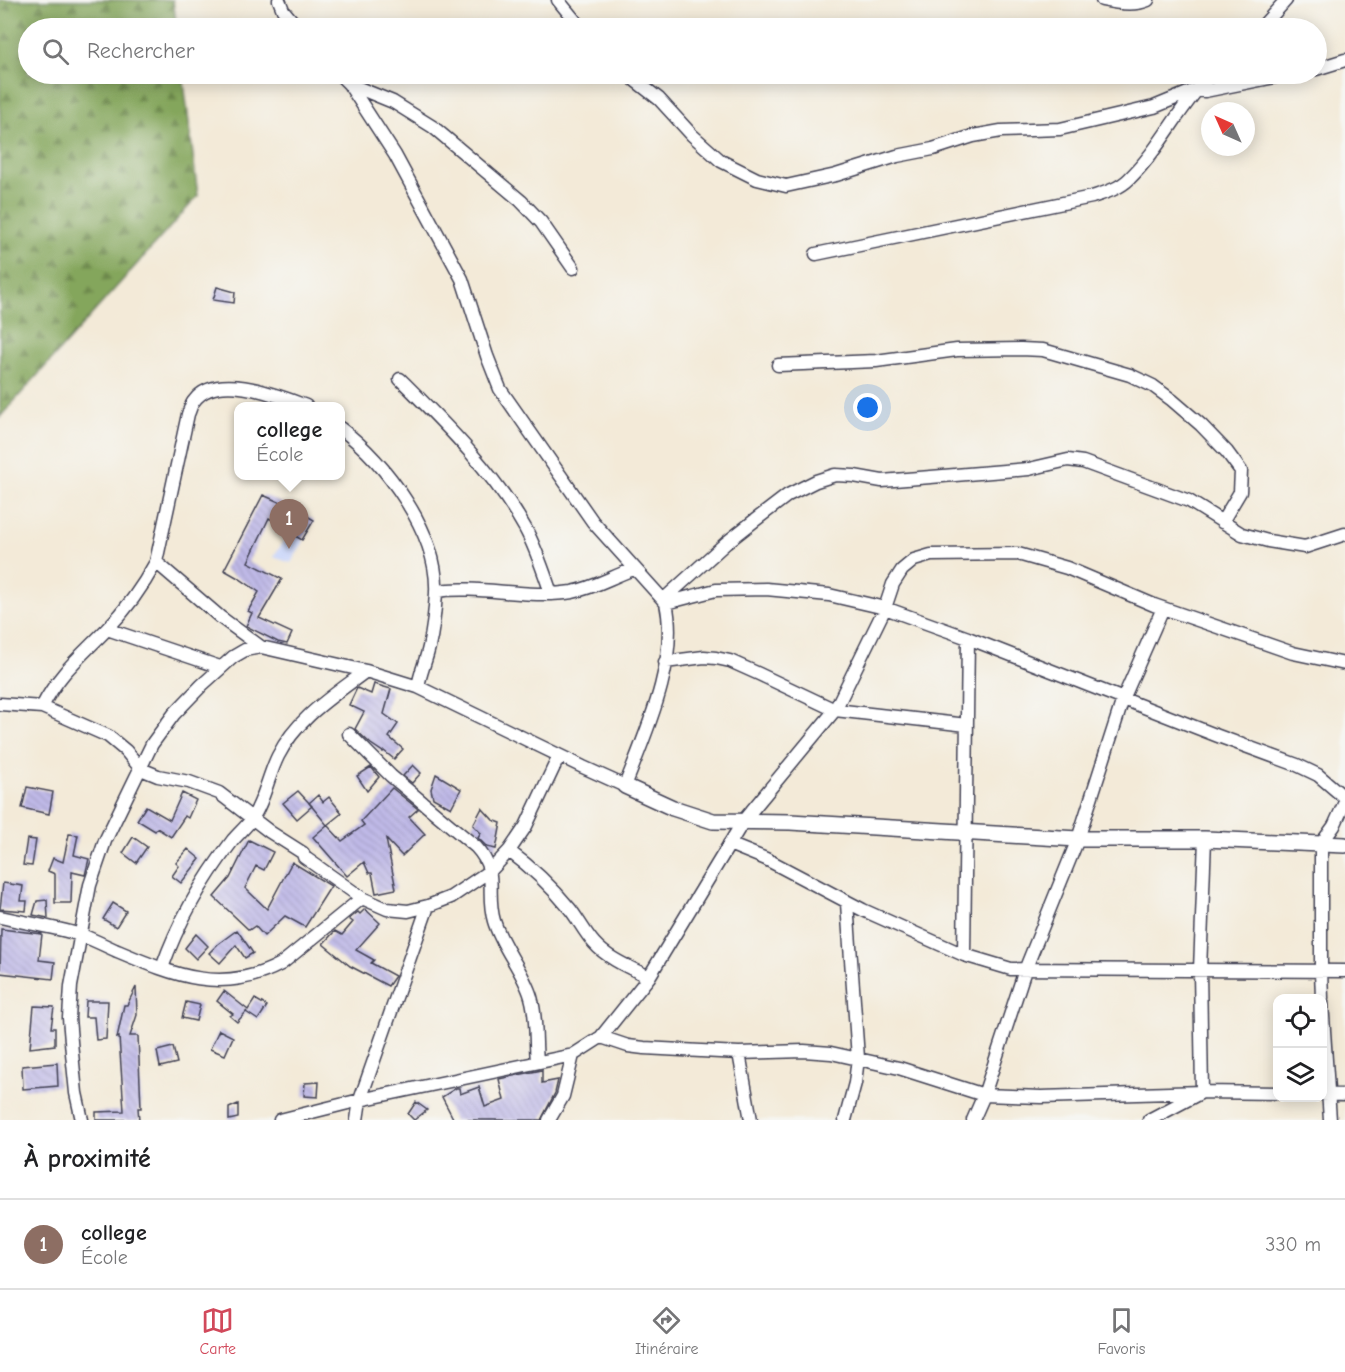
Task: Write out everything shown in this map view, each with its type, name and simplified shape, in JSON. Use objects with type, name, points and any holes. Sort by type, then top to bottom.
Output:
[{"type":"street","points":[[279,0],[290,18]]},
{"type":"street","points":[[558,0],[573,18]]},
{"type":"street","points":[[1102,0],[1113,3],[1142,3],[1148,0]]},
{"type":"street","points":[[1270,18],[1286,0]]},
{"type":"street","points":[[1327,66],[1345,60]]},
{"type":"street","points":[[349,84],[393,102],[433,127],[521,201],[541,222],[573,268]]},
{"type":"street","points":[[349,84],[395,155],[462,279],[500,389],[593,522],[664,601],[670,621],[670,643],[652,718],[625,786]]},
{"type":"street","points":[[640,84],[659,99],[692,135],[721,160],[757,179],[786,186],[836,175],[973,136],[1001,131],[1060,129],[1154,107],[1195,90],[1205,91],[1240,84]]},
{"type":"street","points":[[816,254],[1083,200],[1115,188],[1128,180],[1201,84]]},
{"type":"street","points":[[778,365],[876,361],[957,350],[1021,349],[1043,350],[1130,375],[1154,386],[1201,425],[1227,452],[1241,471],[1240,492],[1222,522]]},
{"type":"street","points":[[400,379],[466,446],[511,505],[537,551],[551,592]]},
{"type":"street","points":[[42,707],[60,677],[107,629],[148,577],[156,562],[188,414],[194,400],[206,392],[223,386],[247,388],[295,402]]},
{"type":"street","points":[[345,433],[391,479],[410,505],[433,562],[436,591],[429,649],[420,672],[418,687]]},
{"type":"street","points":[[664,601],[726,543],[788,495],[816,481],[836,475],[882,481],[1029,469],[1068,460],[1083,462],[1189,501],[1242,534],[1268,541],[1305,547],[1345,534]]},
{"type":"street","points":[[280,1120],[360,1100],[573,1055],[601,1037],[649,977],[744,820],[835,710],[885,608],[893,584],[902,570],[914,560],[931,555],[1018,554],[1067,568],[1163,608],[1293,653],[1345,664]]},
{"type":"street","points":[[156,562],[220,617],[261,647],[366,671],[418,687],[625,786],[693,815],[713,821],[744,820],[1078,839],[1205,839],[1345,845]]},
{"type":"street","points":[[436,591],[454,588],[525,594],[571,592],[590,587],[634,569]]},
{"type":"street","points":[[664,601],[716,590],[766,589],[829,595],[885,608],[1298,765],[1318,775],[1345,800],[1334,825],[1321,844],[1322,994]]},
{"type":"street","points":[[973,1120],[984,1095],[1025,970],[1078,839],[1123,699],[1163,608]]},
{"type":"street","points":[[107,629],[220,667]]},
{"type":"street","points":[[964,955],[968,638]]},
{"type":"street","points":[[82,1120],[76,1092],[69,1018],[71,986],[90,885],[105,841],[152,744],[174,714],[220,667],[245,650],[261,647]]},
{"type":"street","points":[[665,662],[704,657],[730,661],[835,710],[967,725]]},
{"type":"street","points":[[162,968],[172,938],[188,908],[233,841],[253,818],[278,756],[292,732],[307,716],[366,671]]},
{"type":"street","points":[[0,704],[42,707],[108,736],[126,751],[141,769],[158,776],[189,782],[219,794],[362,898],[387,909],[408,911],[451,897],[491,870],[526,826],[559,756]]},
{"type":"street","points":[[349,734],[398,783],[486,857],[491,870],[490,897],[494,921],[530,996],[537,1061]]},
{"type":"street","points":[[1202,1092],[1200,970],[1205,839]]},
{"type":"street","points":[[729,844],[766,859],[848,903],[964,955],[996,966],[1025,970],[1345,970]]},
{"type":"street","points":[[508,851],[532,869],[556,894],[570,909],[594,943],[626,966],[649,977]]},
{"type":"street","points":[[0,918],[81,935],[186,977],[220,981],[245,978],[267,971],[296,953],[362,898]]},
{"type":"street","points":[[845,1120],[858,1058],[848,903]]},
{"type":"street","points":[[357,1120],[360,1100],[428,906]]},
{"type":"street","points":[[601,1037],[628,1046],[644,1048],[738,1053],[804,1051],[858,1058],[899,1068],[984,1095],[1273,1093]]},
{"type":"street","points":[[738,1053],[751,1120]]},
{"type":"street","points":[[549,1120],[563,1096],[573,1055]]},
{"type":"street","points":[[1149,1120],[1202,1092]]},
{"type":"street","points":[[1327,1094],[1345,1095]]},
{"type":"street","points":[[1327,1100],[1330,1120]]},
{"type":"shaded area","points":[[290,533],[304,541],[291,563],[273,557]]},
{"type":"green space","points":[[0,0],[173,0],[176,18],[18,18],[18,84],[184,84],[198,196],[0,417]]},
{"type":"building","points":[[217,287],[235,292],[234,303],[213,300]]},
{"type":"building","points":[[263,495],[314,520],[302,540],[290,533],[292,530],[269,518],[248,562],[282,579],[259,618],[292,633],[287,644],[246,626],[252,613],[248,611],[259,592],[224,570]]},
{"type":"building","points":[[374,684],[391,689],[384,714],[398,724],[389,737],[403,749],[394,759],[371,744],[355,729],[364,712],[349,705],[357,688],[371,694]]},
{"type":"building","points":[[413,765],[421,773],[412,783],[403,776]]},
{"type":"building","points":[[371,767],[379,777],[367,791],[357,776]]},
{"type":"building","points":[[436,774],[461,789],[451,808],[433,798],[431,789]]},
{"type":"building","points":[[27,787],[53,792],[49,814],[22,808]]},
{"type":"building","points":[[392,788],[418,809],[409,817],[425,834],[402,856],[386,839],[396,889],[376,893],[372,873],[369,873],[364,862],[347,876],[313,837],[327,825],[342,841],[364,825],[361,821]]},
{"type":"building","points":[[298,791],[312,806],[297,819],[283,803]]},
{"type":"building","points":[[182,793],[196,800],[188,818],[185,816],[171,837],[137,820],[146,806],[170,820]]},
{"type":"building","points":[[318,795],[323,802],[329,797],[342,813],[327,825],[309,803]]},
{"type":"building","points":[[482,808],[493,820],[501,823],[496,849],[487,847],[478,838],[481,833],[473,825]]},
{"type":"building","points":[[69,834],[78,835],[74,855],[89,859],[85,875],[72,872],[71,903],[55,903],[55,874],[48,871],[53,858],[63,862]]},
{"type":"building","points":[[133,837],[147,847],[136,863],[123,853]]},
{"type":"building","points":[[27,839],[36,840],[32,866],[23,865]]},
{"type":"building","points":[[249,840],[273,852],[264,870],[256,866],[245,888],[267,909],[292,862],[331,886],[305,927],[285,916],[264,936],[255,926],[249,930],[214,897],[230,878]]},
{"type":"building","points":[[188,849],[200,859],[181,883],[172,876],[179,866],[176,863]]},
{"type":"building","points":[[3,883],[23,886],[21,901],[27,901],[26,911],[0,909]]},
{"type":"building","points":[[47,900],[48,918],[33,915],[37,901]]},
{"type":"building","points":[[113,903],[126,911],[116,927],[103,919]]},
{"type":"building","points":[[365,909],[380,923],[356,950],[374,960],[371,963],[395,976],[388,986],[350,966],[323,944],[335,931],[342,935],[353,922],[349,919]]},
{"type":"building","points":[[1,929],[42,934],[39,960],[55,962],[53,979],[0,973]]},
{"type":"building","points":[[237,930],[253,953],[245,958],[236,945],[220,963],[209,953]]},
{"type":"building","points":[[196,934],[208,946],[196,959],[185,948]]},
{"type":"building","points":[[136,987],[137,1015],[130,1036],[138,1036],[141,1108],[138,1108],[139,1120],[96,1120],[96,1112],[124,1111],[119,1037],[117,1038],[124,1005],[127,1005]]},
{"type":"building","points":[[224,991],[248,1010],[255,999],[267,1006],[258,1020],[246,1012],[237,1022],[230,1016],[233,1014],[217,1001]]},
{"type":"building","points":[[86,1001],[108,1001],[106,1039],[96,1040],[94,1017],[85,1017]]},
{"type":"building","points":[[186,1002],[200,1005],[196,1021],[182,1018]]},
{"type":"building","points":[[34,1006],[54,1007],[51,1028],[55,1028],[55,1045],[30,1048]]},
{"type":"building","points":[[219,1030],[233,1037],[225,1055],[210,1049]]},
{"type":"building","points":[[173,1047],[177,1063],[160,1067],[157,1051]]},
{"type":"building","points":[[57,1063],[58,1086],[23,1089],[22,1066]]},
{"type":"building","points":[[542,1070],[542,1083],[558,1080],[555,1093],[541,1120],[454,1120],[442,1097],[456,1088],[459,1088],[460,1094],[479,1087],[485,1107],[504,1100],[499,1079]]},
{"type":"building","points":[[319,1082],[318,1097],[304,1096],[305,1083]]},
{"type":"building","points":[[416,1102],[427,1110],[414,1120],[408,1114]]},
{"type":"building","points":[[238,1104],[238,1118],[229,1120],[229,1108]]},
{"type":"place","name":"college","points":[[289,549]]}]
